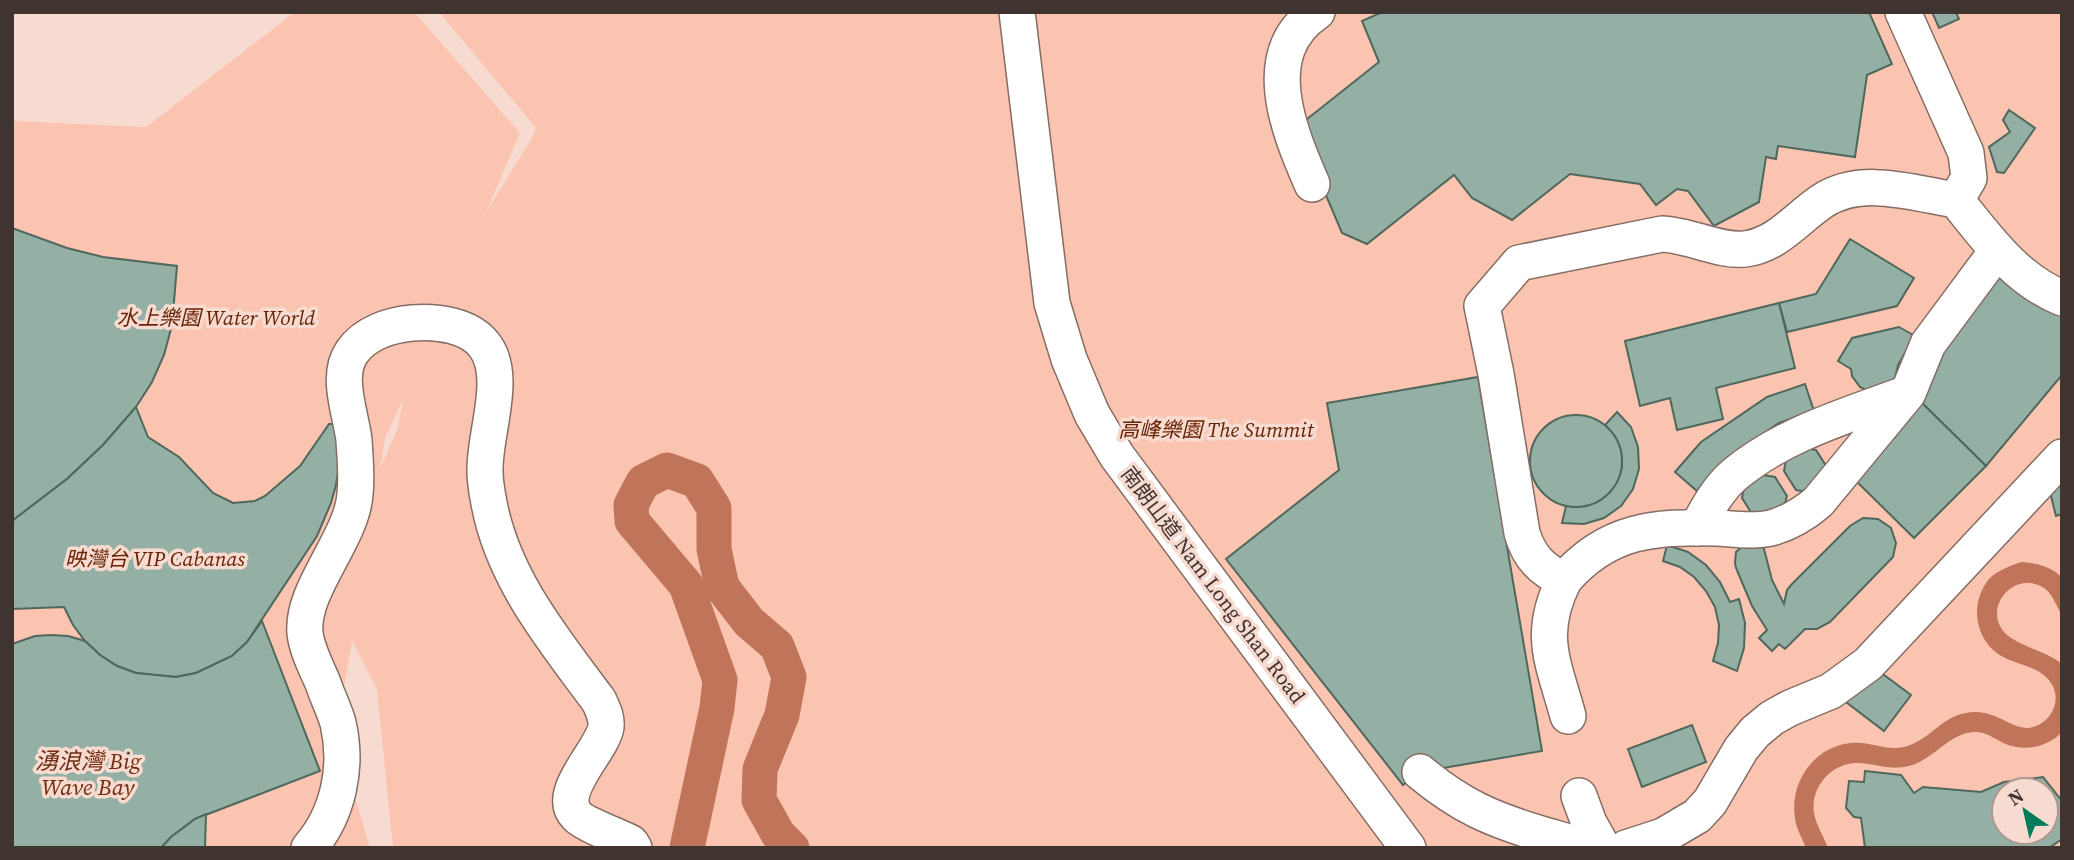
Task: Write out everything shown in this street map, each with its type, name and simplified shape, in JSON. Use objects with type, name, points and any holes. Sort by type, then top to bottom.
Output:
[{"type":"street","name":"南朗山道 Nam Long Shan Road","points":[[1017,12],[1052,303],[1069,359],[1092,414],[1118,456],[1408,848]]},
{"type":"street","points":[[1301,18],[1284,55],[1282,69],[1291,134],[1312,184]]},
{"type":"street","points":[[1908,24],[1969,162],[1969,178],[1956,200]]},
{"type":"street","points":[[1564,580],[1542,568],[1526,547],[1482,306],[1519,262],[1662,234],[1679,234],[1730,250],[1747,249],[1777,237],[1822,201],[1840,192],[1878,187],[1956,200],[1997,251],[2017,270],[2035,284],[2062,298]]},
{"type":"street","points":[[1568,716],[1549,649],[1548,625],[1554,601],[1564,580],[1591,554],[1624,536],[1642,531],[1770,528],[1804,514],[1818,502],[1908,393],[1928,344],[1997,251]]},
{"type":"street","points":[[309,848],[325,825],[336,801],[342,775],[342,748],[337,721],[305,632],[309,605],[349,519],[355,496],[354,439],[344,374],[351,353],[367,337],[389,326],[414,323],[457,327],[471,332],[485,344],[493,358],[495,383],[485,471],[489,504],[504,554],[525,598],[599,701],[606,716],[604,736],[574,785],[570,797],[572,808],[577,817],[631,843],[634,848]]},
{"type":"street","points":[[1696,528],[1710,502],[1733,476],[1786,439],[1908,393]]},
{"type":"street","points":[[1626,848],[1681,828],[1697,816],[1710,802],[1741,749],[1755,732],[1790,708],[1831,691],[1868,664],[2062,457]]},
{"type":"street","points":[[1420,772],[1444,792],[1499,821],[1595,848]]},
{"type":"street","points":[[1579,796],[1589,823],[1603,848]]},
{"type":"green space","name":"高峰樂園 The Summit","points":[[295,12],[414,12],[520,133],[486,212],[536,128],[439,12],[2062,12],[2062,848],[393,848],[377,689],[352,641],[336,732],[370,848],[12,848],[12,121],[146,127]],"holes":[[[403,399],[398,428],[380,469],[385,438]]]},
{"type":"shaded area","points":[[2021,562],[2043,566],[2062,577],[2062,615],[2047,591],[2033,583],[2013,587],[1999,602],[1997,612],[1999,623],[2011,638],[2062,664],[2062,732],[2044,744],[2022,748],[1979,732],[1965,733],[1949,741],[1927,758],[1909,766],[1895,768],[1857,763],[1839,767],[1824,779],[1815,795],[1814,813],[1828,848],[1806,848],[1796,822],[1796,792],[1807,768],[1826,751],[1851,743],[1904,747],[1914,744],[1953,717],[1973,712],[1989,714],[2028,728],[2035,727],[2050,715],[2056,700],[2050,681],[2041,673],[1998,654],[1984,638],[1977,619],[1979,598],[1989,579]]},
{"type":"building","points":[[1382,12],[1869,12],[1892,64],[1867,75],[1855,157],[1778,146],[1776,159],[1766,157],[1759,202],[1714,226],[1688,191],[1677,189],[1656,205],[1640,184],[1570,174],[1512,220],[1472,198],[1454,175],[1367,244],[1342,233],[1297,127],[1379,62],[1362,21]]},
{"type":"building","points":[[1932,12],[1956,12],[1959,19],[1939,28]]},
{"type":"building","points":[[2009,110],[2035,128],[2004,173],[1997,172],[1989,147],[2010,132],[2003,120]]},
{"type":"building","points":[[12,228],[67,248],[103,257],[177,266],[172,325],[164,355],[152,382],[136,407],[103,445],[67,479],[12,521]]},
{"type":"building","points":[[1850,239],[1914,278],[1897,306],[1787,332],[1779,303],[1816,294]]},
{"type":"building","points":[[2002,270],[2062,315],[2062,375],[1986,466],[1921,402],[1941,352]]},
{"type":"building","points":[[1779,303],[1795,368],[1716,388],[1723,419],[1677,430],[1670,398],[1640,406],[1625,341]]},
{"type":"building","points":[[1899,327],[1915,336],[1898,365],[1892,384],[1866,390],[1860,387],[1852,376],[1851,369],[1838,361],[1852,338]]},
{"type":"building","points":[[1478,377],[1542,751],[1420,772],[1403,785],[1226,559],[1339,470],[1327,403]]},
{"type":"building","points":[[1805,384],[1814,411],[1779,423],[1721,463],[1697,491],[1675,472],[1701,442],[1767,397]]},
{"type":"building","points":[[1921,402],[1986,466],[1914,538],[1849,474]]},
{"type":"building","name":"映灣台 VIP Cabanas","points":[[136,407],[148,437],[179,457],[213,493],[233,503],[255,501],[265,496],[300,466],[329,424],[334,424],[340,459],[331,503],[317,536],[247,642],[232,656],[196,673],[176,677],[136,673],[117,666],[85,641],[64,607],[12,609],[12,521],[67,479],[103,445]]},
{"type":"building","points":[[1617,412],[1631,427],[1638,447],[1639,469],[1633,489],[1621,506],[1604,518],[1584,524],[1562,523],[1566,506],[1596,502],[1609,493],[1617,481],[1622,467],[1621,451],[1615,437],[1605,425]]},
{"type":"building","points":[[1576,415],[1594,419],[1608,429],[1618,443],[1622,461],[1618,479],[1608,493],[1594,503],[1576,507],[1558,503],[1544,493],[1534,479],[1530,461],[1534,443],[1544,429],[1558,419]]},
{"type":"building","points":[[1805,448],[1816,450],[1828,469],[1807,492],[1796,490],[1784,471],[1786,460]]},
{"type":"building","points":[[1763,475],[1775,477],[1787,496],[1784,507],[1754,517],[1742,498],[1744,487]]},
{"type":"building","points":[[2062,477],[2062,514],[2056,516],[2047,480]]},
{"type":"building","points":[[1863,518],[1878,519],[1891,528],[1896,543],[1893,557],[1830,622],[1817,629],[1805,629],[1785,649],[1779,644],[1772,651],[1759,638],[1767,630],[1752,606],[1736,568],[1736,552],[1744,545],[1760,545],[1764,549],[1772,580],[1784,604],[1787,590],[1792,584],[1850,526]]},
{"type":"building","points":[[1667,545],[1688,552],[1706,565],[1720,582],[1730,602],[1739,599],[1745,623],[1744,648],[1737,671],[1713,661],[1719,625],[1715,607],[1694,577],[1680,567],[1663,561]]},
{"type":"building","name":"湧浪灣 Big Wave Bay","points":[[262,621],[320,771],[195,819],[161,848],[12,848],[12,644],[35,636],[68,636],[85,641],[117,666],[136,673],[176,677],[196,673],[232,656],[247,642]]},
{"type":"building","points":[[1872,666],[1911,695],[1884,731],[1846,702]]},
{"type":"building","points":[[1692,725],[1706,762],[1642,787],[1628,749]]},
{"type":"building","points":[[1865,771],[1901,775],[1914,793],[1923,787],[1981,792],[1990,788],[1990,846],[2052,846],[1865,848],[1861,818],[1854,817],[1846,808],[1849,781],[1864,782]]},
{"type":"building","points":[[2060,798],[2062,801],[2060,840]]},
{"type":"building","points":[[206,814],[205,848],[161,848],[171,837]]},
{"type":"waterway","points":[[687,848],[717,708],[720,680],[686,585],[632,521],[631,505],[643,482],[667,470],[697,481],[714,508],[714,549],[722,587],[749,622],[777,646],[789,677],[782,715],[760,769],[759,800],[778,834],[792,848]]},
{"type":"park label","name":"水上樂園 Water World","points":[[216,318]]}]
